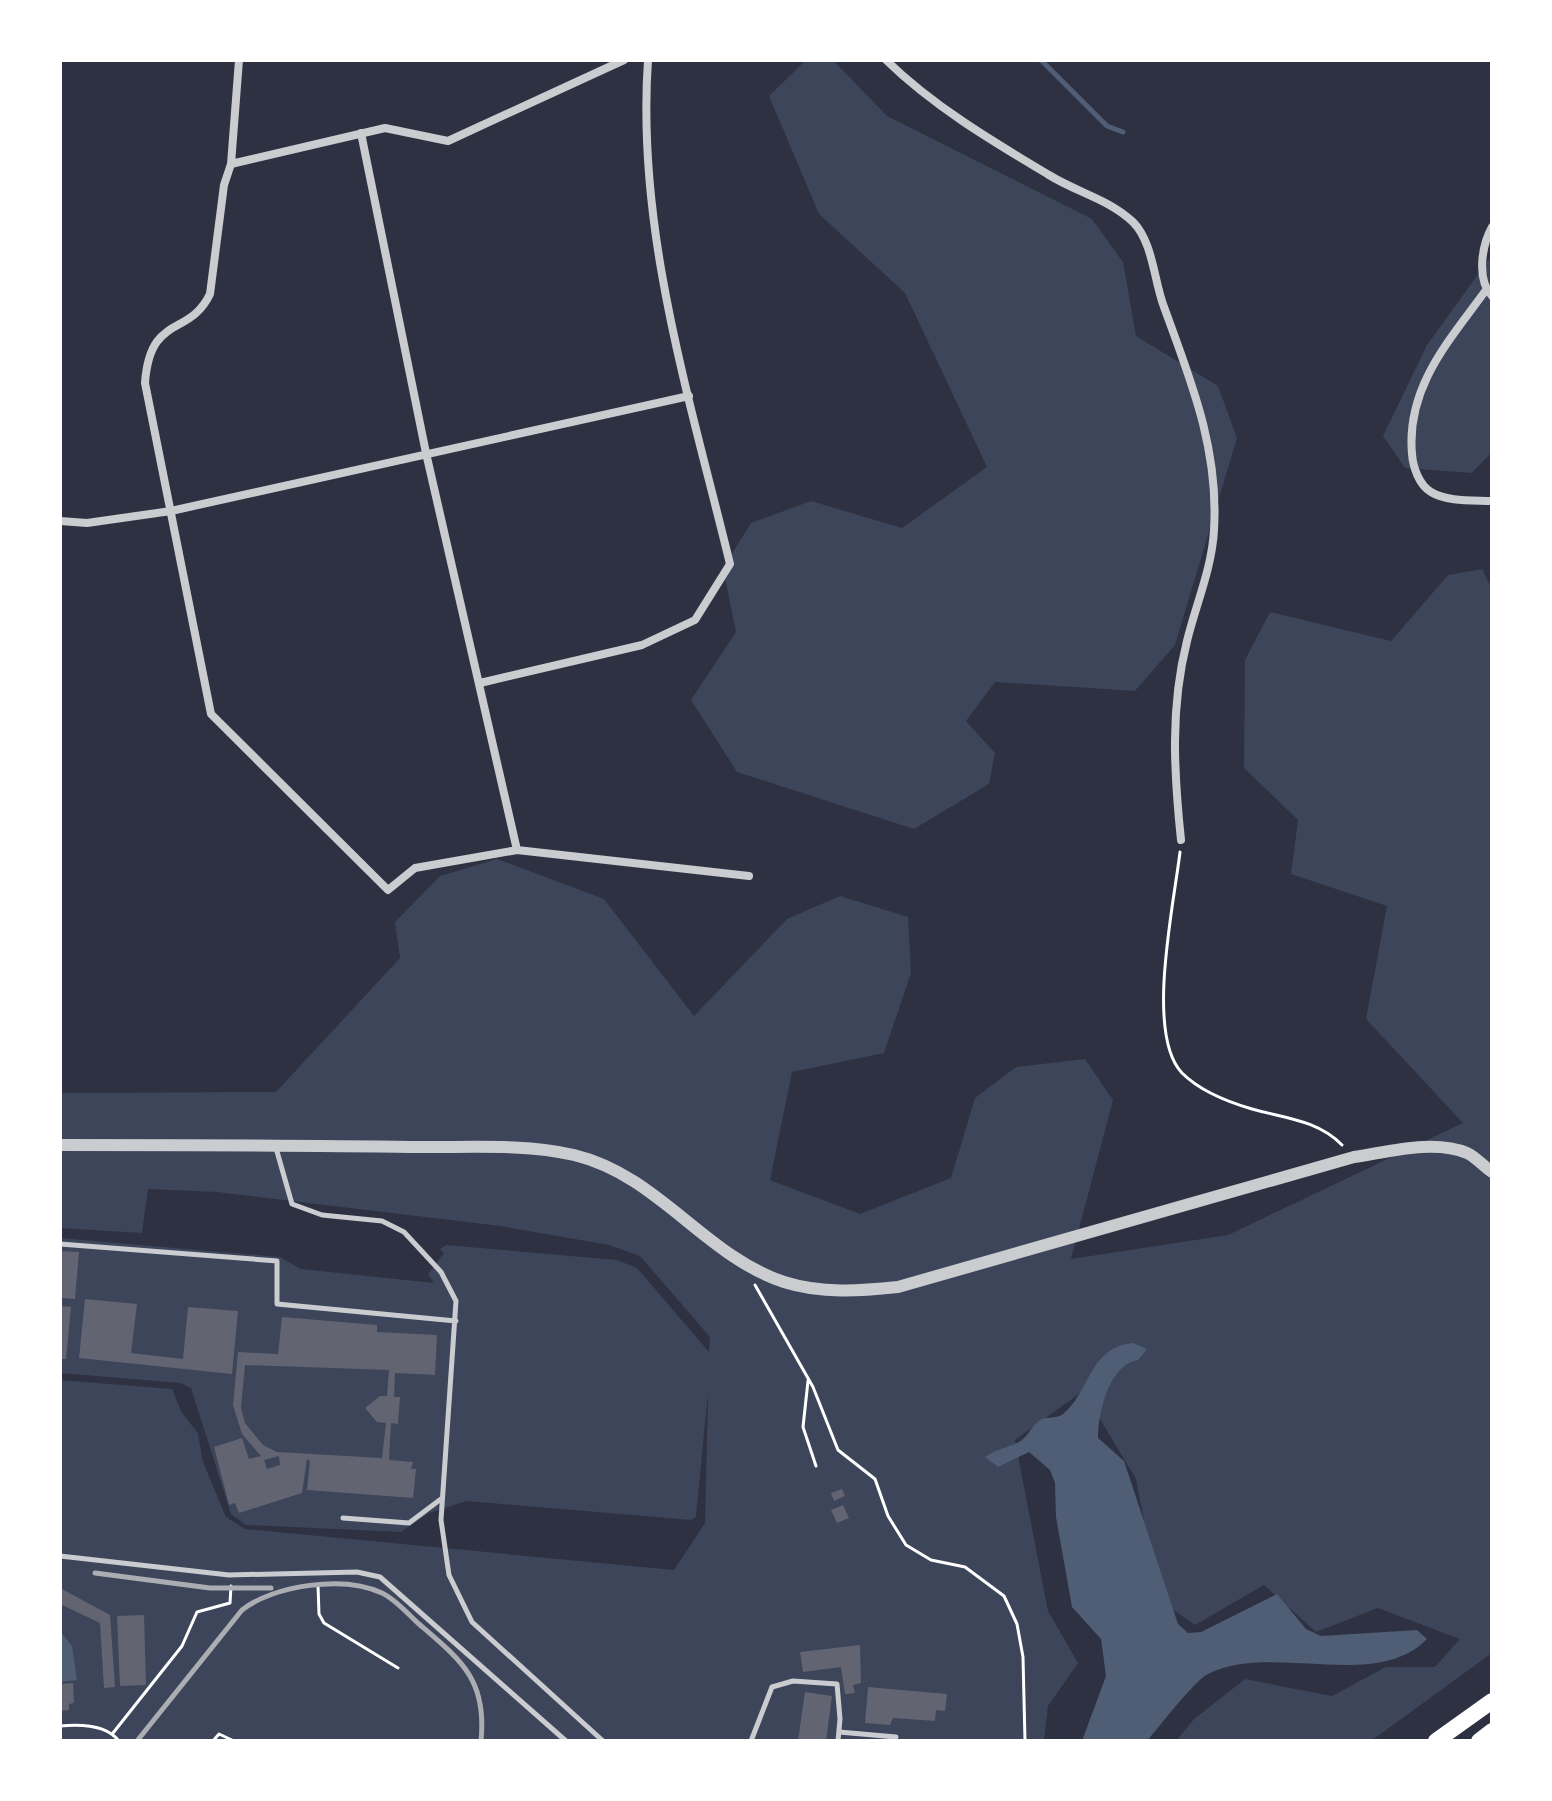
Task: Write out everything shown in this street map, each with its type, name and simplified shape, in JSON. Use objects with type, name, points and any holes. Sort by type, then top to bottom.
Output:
[{"type":"highway","points":[[1436,1741],[1492,1701]]},
{"type":"highway","points":[[1479,1741],[1492,1731]]},
{"type":"street","points":[[239,60],[231,164],[224,185],[210,294],[205,305],[160,336],[147,356],[145,383],[211,714],[388,890],[415,868],[517,850],[749,876]]},
{"type":"street","points":[[231,164],[385,128],[448,141],[624,60]]},
{"type":"street","points":[[480,683],[642,645],[695,620],[714,595],[730,564],[689,396],[651,213],[644,119],[648,60]]},
{"type":"street","points":[[886,60],[911,84],[965,123],[1051,177],[1117,208],[1136,225],[1146,245],[1159,293],[1204,415],[1213,462],[1214,530],[1210,564],[1187,642],[1173,740],[1181,840]]},
{"type":"street","points":[[361,133],[426,453],[517,850]]},
{"type":"street","points":[[1492,227],[1482,245],[1489,293],[1426,374],[1416,396],[1411,443],[1414,469],[1430,492],[1454,498],[1492,501]]},
{"type":"street","points":[[60,521],[87,523],[171,511],[689,396]]},
{"type":"street","points":[[60,1145],[275,1145],[524,1150],[570,1154],[602,1163],[637,1181],[745,1263],[786,1282],[818,1289],[898,1287],[1354,1157],[1404,1149],[1442,1148],[1467,1153],[1492,1172]]},
{"type":"lane","points":[[275,1145],[292,1204],[322,1215],[382,1221],[404,1232],[441,1272],[456,1301],[441,1520],[449,1575],[472,1622],[603,1741]]},
{"type":"lane","points":[[60,1244],[277,1261],[277,1304],[456,1321]]},
{"type":"lane","points":[[343,1518],[409,1523],[442,1499]]},
{"type":"lane","points":[[60,1556],[229,1575],[357,1572],[391,1583],[566,1741]]},
{"type":"lane","points":[[751,1741],[772,1687],[793,1681],[837,1684],[838,1741]]},
{"type":"lane","points":[[839,1732],[896,1737]]},
{"type":"path","points":[[1181,840],[1162,1007],[1167,1048],[1181,1072],[1205,1091],[1330,1133],[1354,1157]]},
{"type":"path","points":[[745,1263],[782,1337],[808,1377],[838,1450],[875,1479],[888,1516],[906,1545],[931,1560],[965,1567],[1004,1596],[1017,1624],[1023,1657],[1025,1741]]},
{"type":"path","points":[[808,1377],[803,1427],[816,1466]]},
{"type":"path","points":[[317,1573],[319,1614],[324,1623],[398,1668]]},
{"type":"path","points":[[113,1733],[182,1646],[197,1612],[230,1603],[229,1575]]},
{"type":"path","points":[[60,1726],[83,1724],[113,1733],[119,1741]]},
{"type":"path","points":[[213,1741],[219,1734],[234,1741]]},
{"type":"shaded area","points":[[806,60],[833,60],[887,116],[1092,219],[1123,262],[1136,336],[1218,386],[1237,438],[1175,645],[1135,691],[995,682],[966,721],[995,753],[989,784],[914,829],[737,772],[691,700],[736,632],[723,568],[751,523],[811,501],[902,528],[987,467],[905,293],[819,214],[769,96]]},
{"type":"shaded area","points":[[1492,255],[1492,452],[1472,473],[1405,468],[1383,436],[1427,345]]},
{"type":"shaded area","points":[[1482,569],[1492,589],[1492,1653],[1371,1741],[1176,1741],[1194,1719],[1245,1679],[1332,1696],[1386,1667],[1435,1667],[1460,1639],[1378,1608],[1316,1632],[1264,1585],[1195,1625],[1159,1600],[1136,1479],[1083,1391],[1015,1440],[1048,1611],[1078,1663],[1048,1706],[1044,1741],[60,1741],[60,1380],[172,1389],[182,1413],[198,1433],[203,1462],[226,1517],[245,1529],[674,1570],[705,1523],[708,1392],[696,1517],[691,1520],[467,1501],[429,1513],[401,1532],[246,1525],[231,1514],[191,1388],[180,1383],[60,1373],[60,1238],[280,1257],[301,1269],[434,1283],[428,1274],[444,1253],[440,1249],[446,1245],[617,1260],[637,1268],[709,1352],[710,1337],[640,1256],[609,1245],[500,1226],[217,1192],[148,1189],[142,1233],[60,1228],[60,1093],[276,1092],[400,958],[395,922],[440,876],[497,859],[604,899],[694,1016],[787,919],[840,896],[908,917],[911,973],[884,1053],[792,1072],[770,1180],[860,1214],[951,1178],[975,1098],[1016,1067],[1085,1059],[1113,1100],[1071,1259],[1228,1235],[1463,1123],[1366,1019],[1387,906],[1291,874],[1298,820],[1244,768],[1245,660],[1270,612],[1391,641],[1448,575]]},
{"type":"shaded area","points":[[1133,1343],[1147,1349],[1138,1360],[1120,1370],[1113,1380],[1103,1404],[1098,1438],[1124,1461],[1178,1624],[1188,1633],[1201,1632],[1277,1594],[1306,1629],[1321,1636],[1417,1630],[1427,1639],[1406,1654],[1380,1662],[1352,1665],[1262,1662],[1233,1665],[1202,1678],[1147,1741],[1082,1741],[1106,1676],[1101,1639],[1072,1607],[1056,1517],[1055,1483],[1050,1470],[1029,1452],[998,1467],[985,1457],[1019,1442],[1040,1420],[1063,1414],[1080,1394],[1099,1361],[1119,1346]]},
{"type":"shaded area","points":[[60,1631],[72,1646],[77,1680],[60,1682]]},
{"type":"building","points":[[60,1251],[79,1252],[75,1299],[60,1298]]},
{"type":"building","points":[[85,1299],[137,1304],[131,1353],[183,1359],[188,1307],[238,1311],[232,1374],[79,1358]]},
{"type":"building","points":[[60,1306],[71,1307],[66,1359],[60,1359]]},
{"type":"building","points":[[282,1317],[377,1325],[377,1332],[437,1335],[435,1375],[395,1373],[394,1397],[400,1397],[398,1424],[391,1423],[389,1460],[413,1462],[411,1469],[416,1469],[413,1498],[307,1490],[310,1461],[307,1459],[302,1493],[239,1513],[235,1503],[229,1505],[214,1447],[242,1438],[249,1459],[261,1456],[242,1434],[233,1405],[238,1352],[278,1354]],"holes":[[[245,1365],[389,1370],[387,1396],[380,1396],[365,1408],[377,1422],[386,1423],[382,1458],[277,1452],[263,1445],[245,1423],[241,1408]],[[279,1456],[280,1465],[267,1469],[264,1460]]]},
{"type":"building","points":[[842,1489],[845,1496],[834,1501],[831,1493]]},
{"type":"building","points":[[843,1505],[849,1518],[837,1523],[831,1510]]},
{"type":"building","points":[[60,1588],[110,1615],[115,1687],[104,1688],[100,1623],[60,1604]]},
{"type":"building","points":[[144,1615],[146,1685],[120,1686],[117,1616]]},
{"type":"building","points":[[860,1645],[861,1683],[853,1685],[855,1693],[845,1694],[841,1667],[803,1672],[800,1652]]},
{"type":"building","points":[[73,1683],[74,1703],[69,1704],[69,1710],[60,1711],[60,1684]]},
{"type":"building","points":[[868,1687],[947,1694],[945,1711],[936,1710],[935,1721],[893,1718],[890,1725],[865,1723]]},
{"type":"building","points":[[805,1692],[832,1696],[826,1741],[798,1741]]},
{"type":"waterway","points":[[1041,60],[1107,126],[1123,132]]},
{"type":"railway","points":[[95,1573],[210,1588],[271,1588]]},
{"type":"railway","points":[[137,1741],[242,1610],[272,1594],[329,1584],[382,1593],[448,1649],[475,1687],[480,1702],[481,1741]]}]
